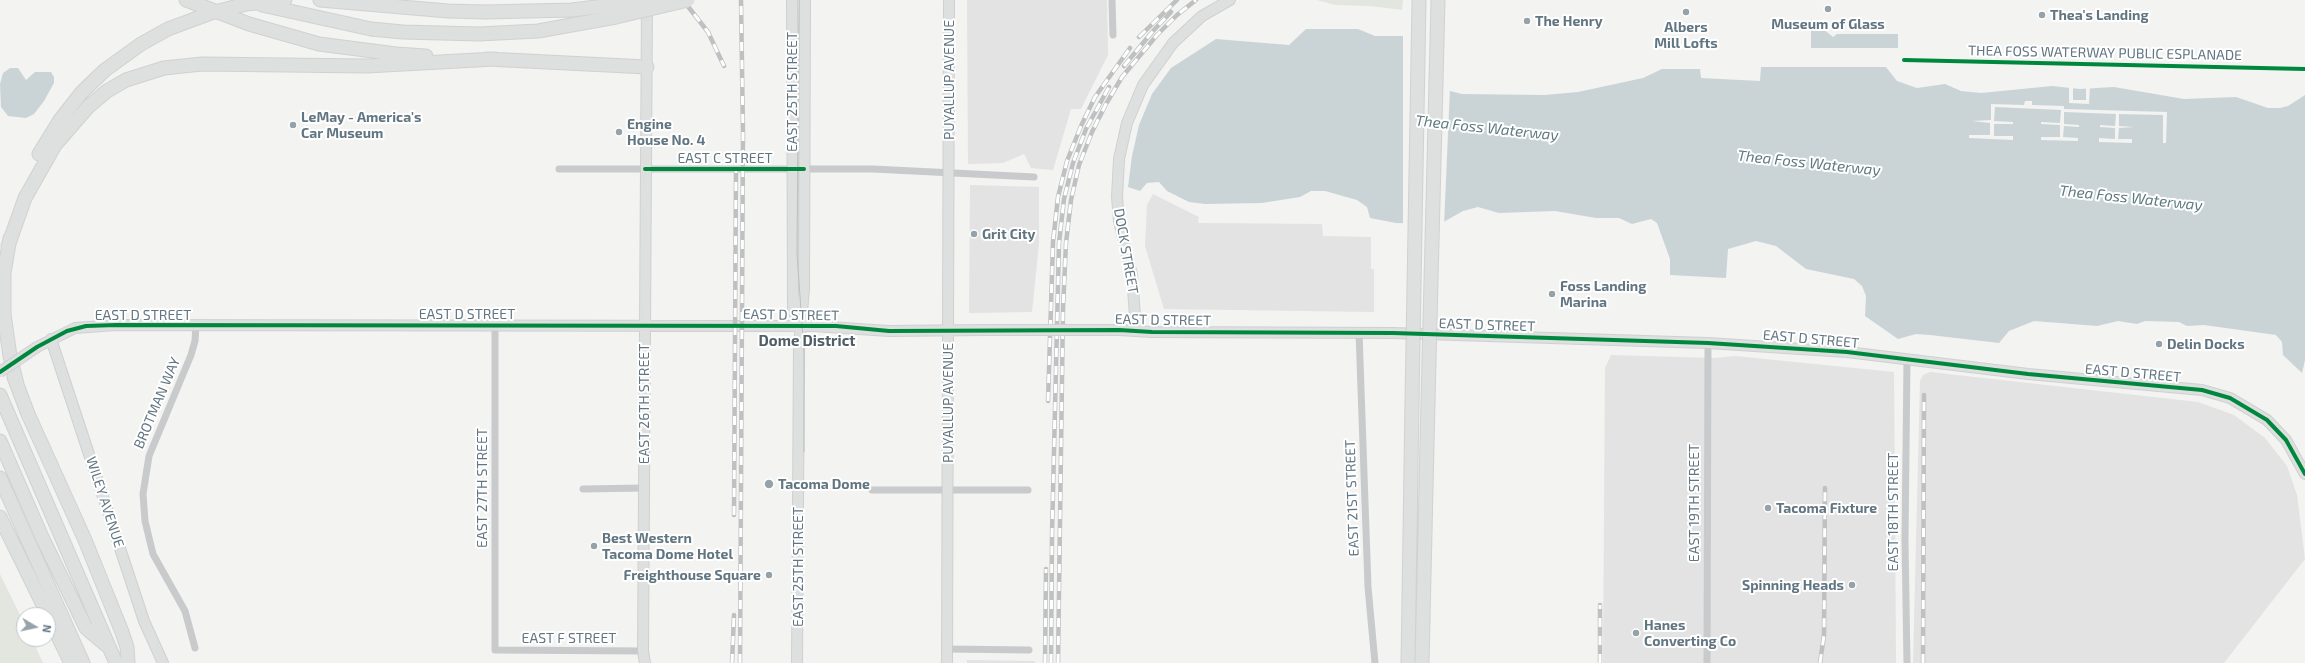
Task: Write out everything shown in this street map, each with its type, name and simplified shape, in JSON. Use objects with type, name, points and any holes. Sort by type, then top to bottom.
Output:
[{"type":"highway","points":[[186,0],[272,32],[319,44],[350,49],[396,54],[647,64]]},
{"type":"highway","points":[[243,0],[305,16],[371,29],[403,32],[479,34],[556,28],[688,0]]},
{"type":"highway","points":[[17,384],[10,356],[4,314],[4,273],[8,246],[20,197],[31,170],[48,139],[69,108],[91,83],[121,58],[141,44],[168,29],[228,8],[285,0]]},
{"type":"highway","points":[[320,0],[435,10],[485,12],[572,10],[652,0]]},
{"type":"highway","points":[[1408,663],[1419,0]]},
{"type":"highway","points":[[1422,663],[1438,0]]},
{"type":"highway","points":[[8,246],[24,198],[55,145],[88,107],[107,91],[126,80],[164,68],[202,64],[367,66],[495,59]]},
{"type":"highway","points":[[0,340],[28,414],[85,540],[122,632],[127,647],[128,663]]},
{"type":"highway","points":[[0,396],[116,663]]},
{"type":"highway","points":[[0,441],[42,536],[86,628],[109,648]]},
{"type":"highway","points":[[0,478],[83,663]]},
{"type":"highway","points":[[0,517],[44,607]]},
{"type":"highway","points":[[56,632],[71,663]]},
{"type":"street","name":"EAST 26TH STREET","points":[[645,663],[643,651],[647,0]]},
{"type":"street","name":"EAST 25TH STREET","points":[[792,0],[793,311],[801,326]]},
{"type":"street","name":"EAST 25TH STREET","points":[[797,663],[799,347],[804,289],[805,0]]},
{"type":"street","name":"PUYALLUP AVENUE","points":[[947,663],[950,91],[949,0]]},
{"type":"street","points":[[1112,0],[1113,35]]},
{"type":"street","name":"DOCK STREET","points":[[1136,330],[1132,275],[1119,221],[1117,197],[1119,159],[1127,123],[1143,85],[1159,61],[1186,29],[1202,16],[1230,0]]},
{"type":"street","name":"EAST C STREET","points":[[559,169],[804,169],[949,172],[1034,177]]},
{"type":"street","name":"BROTMAN WAY","points":[[195,648],[186,612],[153,554],[145,520],[143,494],[149,456],[191,355],[196,341],[196,325]]},
{"type":"street","name":"EAST 27TH STREET","points":[[495,650],[496,325]]},
{"type":"street","name":"EAST D STREET","points":[[0,372],[51,339],[67,331],[86,326],[836,326],[890,331],[1136,330],[1360,332],[1708,343],[1847,352],[2028,374],[2202,390],[2230,398],[2267,420],[2286,440],[2305,474]]},
{"type":"street","name":"EAST 21ST STREET","points":[[1360,332],[1368,587],[1375,663]]},
{"type":"street","name":"WILEY AVENUE","points":[[51,339],[144,621],[163,663]]},
{"type":"street","name":"EAST 19TH STREET","points":[[1707,663],[1708,343]]},
{"type":"street","name":"EAST 18TH STREET","points":[[1907,360],[1905,540],[1907,663]]},
{"type":"street","points":[[583,489],[645,488]]},
{"type":"street","points":[[872,490],[1028,490]]},
{"type":"street","points":[[947,649],[1029,650]]},
{"type":"street","name":"EAST F STREET","points":[[495,650],[643,651]]},
{"type":"shaded area","points":[[967,0],[1107,0],[1108,55],[1081,109],[1071,109],[1053,170],[1031,168],[1024,154],[1003,163],[968,164]]},
{"type":"shaded area","points":[[1317,0],[1403,0],[1402,10],[1370,6],[1335,5]]},
{"type":"shaded area","points":[[970,185],[1039,187],[1039,243],[1032,312],[969,313]]},
{"type":"shaded area","points":[[1153,194],[1199,217],[1198,223],[1322,224],[1323,236],[1371,237],[1371,269],[1374,269],[1374,312],[1164,309],[1145,246],[1147,205]]},
{"type":"shaded area","points":[[1611,355],[1715,358],[1735,356],[1894,372],[1896,663],[1603,663],[1605,368]]},
{"type":"shaded area","points":[[1930,372],[2198,402],[2234,415],[2265,438],[2287,466],[2297,495],[2305,559],[2224,663],[1913,663],[1920,381],[1923,375]]},
{"type":"shaded area","points":[[0,574],[16,607],[16,647],[36,647],[43,663],[0,663]]},
{"type":"shaded area","points":[[967,660],[1035,661],[1035,663],[967,663]]},
{"type":"water","points":[[1811,19],[1833,37],[1837,34],[1898,34],[1898,48],[1811,48]]},
{"type":"water","name":"Thea Foss Waterway","points":[[1306,29],[1358,29],[1375,36],[1406,36],[1431,70],[1450,91],[1462,94],[1545,95],[1578,92],[1643,78],[1662,69],[1700,69],[1701,78],[1760,81],[1761,67],[1886,67],[1897,81],[1917,88],[1945,84],[1961,91],[1981,93],[2052,86],[2080,89],[2114,87],[2184,99],[2236,97],[2268,108],[2288,106],[2305,95],[2305,360],[2302,373],[2283,355],[2282,342],[2276,335],[2204,325],[2187,326],[2179,322],[2145,321],[2137,324],[2118,321],[2097,326],[2034,321],[2009,331],[1999,343],[1916,334],[1898,339],[1865,316],[1866,296],[1862,286],[1854,279],[1806,269],[1776,246],[1756,241],[1728,249],[1726,278],[1670,275],[1670,259],[1657,223],[1651,219],[1632,224],[1619,218],[1596,218],[1555,211],[1499,213],[1478,207],[1463,211],[1440,224],[1396,223],[1370,218],[1367,207],[1357,200],[1325,191],[1311,191],[1300,197],[1262,203],[1205,204],[1189,202],[1167,191],[1159,182],[1147,183],[1140,191],[1128,187],[1132,156],[1139,125],[1152,94],[1171,68],[1216,39],[1289,45]]},
{"type":"water","points":[[10,68],[18,68],[26,80],[35,72],[51,72],[54,77],[54,83],[44,101],[34,114],[26,118],[8,116],[1,107],[0,84],[3,73]]},
{"type":"pier","points":[[1403,34],[1407,35],[1424,48],[1432,69],[1450,88],[1444,225],[1440,226],[1403,225]]},
{"type":"pier","points":[[2069,85],[2073,86],[2073,100],[2086,100],[2086,86],[2090,86],[2089,104],[2069,103]]},
{"type":"pier","points":[[2025,101],[2032,101],[2032,105],[2064,106],[2064,109],[2167,112],[2166,143],[2163,143],[2163,115],[2119,114],[2119,126],[2134,127],[2119,128],[2118,139],[2132,139],[2132,143],[2099,142],[2099,138],[2115,139],[2115,128],[2100,127],[2100,125],[2115,126],[2116,114],[2064,112],[2064,124],[2079,125],[2079,127],[2064,126],[2063,137],[2078,138],[2078,141],[2041,140],[2041,137],[2060,137],[2060,125],[2041,124],[2041,122],[2060,123],[2061,110],[1995,107],[1994,121],[2013,122],[2013,124],[1994,124],[1994,136],[2013,136],[2013,140],[1969,138],[1969,135],[1990,135],[1990,123],[1972,121],[1991,120],[1991,104],[2024,105]]},
{"type":"tram line","points":[[799,0],[797,254],[804,353],[804,452]]},
{"type":"railway","points":[[683,0],[708,32],[724,66]]},
{"type":"railway","points":[[740,663],[743,133],[741,0]]},
{"type":"railway","points":[[1139,37],[1177,0]]},
{"type":"railway","points":[[1058,663],[1063,309],[1066,243],[1071,200],[1079,165],[1092,132],[1122,77],[1157,35],[1177,15],[1196,0]]},
{"type":"railway","points":[[1124,66],[1171,12]]},
{"type":"railway","points":[[1048,401],[1053,242],[1058,197],[1067,161],[1081,126],[1095,97],[1130,48]]},
{"type":"railway","points":[[1051,663],[1052,534],[1059,243],[1064,199],[1073,163],[1086,129],[1109,87]]},
{"type":"railway","points":[[734,515],[736,169]]},
{"type":"railway","points":[[1923,663],[1924,395]]},
{"type":"railway","points":[[1820,663],[1824,635],[1825,488]]},
{"type":"railway","points":[[1045,663],[1046,569]]},
{"type":"railway","points":[[1600,605],[1600,663]]},
{"type":"railway","points":[[732,663],[734,615]]},
{"type":"cycle path","name":"THEA FOSS WATERWAY PUBLIC ESPLANADE","points":[[1904,60],[2305,69]]},
{"type":"cycle path","points":[[645,169],[804,169]]},
{"type":"cycle path","points":[[0,372],[37,347],[67,331],[86,326],[116,325],[836,326],[889,331],[1119,330],[1152,332],[1393,333],[1708,343],[1847,352],[2028,374],[2202,390],[2230,398],[2267,420],[2286,440],[2305,474]]},
{"type":"place","name":"Museum of Glass","points":[[1828,9]]},
{"type":"place","name":"Albers Mill Lofts","points":[[1686,12]]},
{"type":"place","name":"Thea's Landing","points":[[2042,15]]},
{"type":"place","name":"The Henry","points":[[1527,21]]},
{"type":"place","name":"LeMay - America's Car Museum","points":[[293,125]]},
{"type":"place","name":"Engine House No. 4","points":[[619,132]]},
{"type":"place","name":"Grit City","points":[[974,234]]},
{"type":"place","name":"Foss Landing Marina","points":[[1552,294]]},
{"type":"place","name":"Delin Docks","points":[[2159,344]]},
{"type":"place","name":"Tacoma Dome","points":[[769,484]]},
{"type":"place","name":"Tacoma Fixture","points":[[1768,508]]},
{"type":"place","name":"Best Western Tacoma Dome Hotel","points":[[594,546]]},
{"type":"place","name":"Freighthouse Square","points":[[769,575]]},
{"type":"place","name":"Spinning Heads","points":[[1852,585]]},
{"type":"place","name":"Hanes Converting Co","points":[[1636,633]]},
{"type":"district","name":"Dome District","points":[[807,341]]}]
